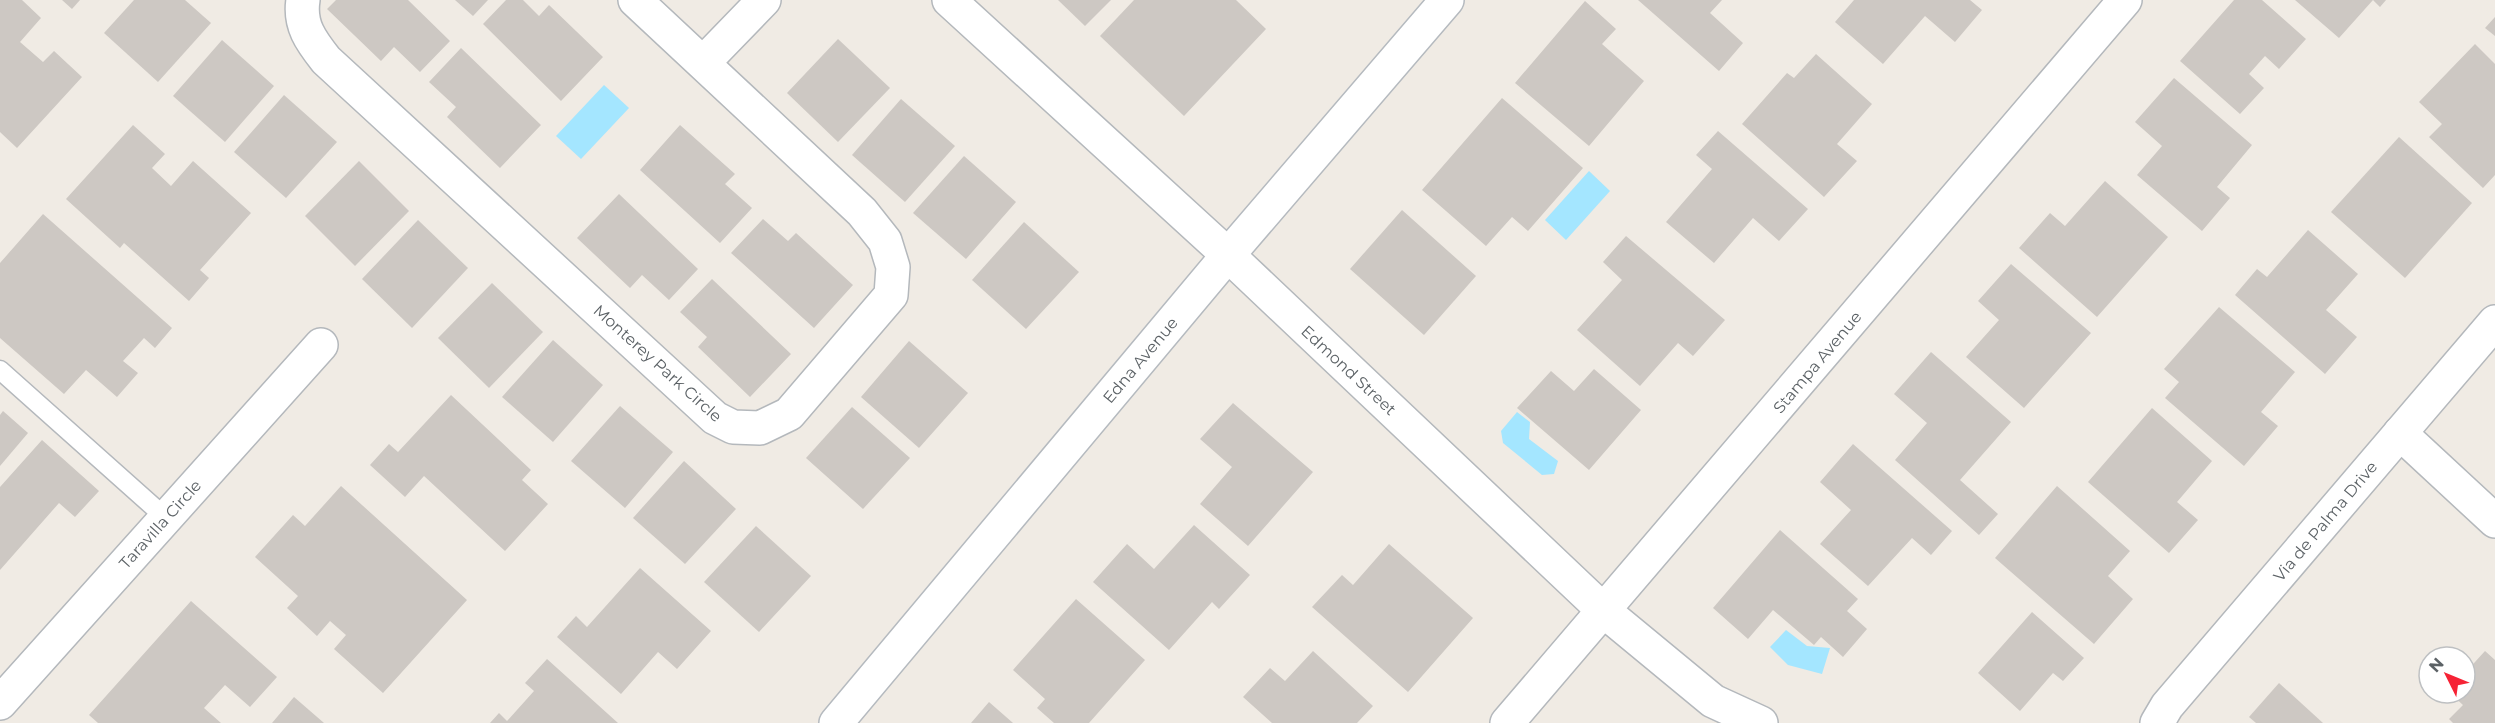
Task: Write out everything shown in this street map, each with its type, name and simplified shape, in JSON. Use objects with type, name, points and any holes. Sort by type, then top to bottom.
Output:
[{"type":"street","name":"Monterey Park Circle","points":[[303,0],[301,12],[308,37],[326,60],[715,418],[733,427],[760,428],[789,414],[891,295],[893,267],[885,241],[862,212],[635,0]]},
{"type":"street","points":[[703,63],[764,0]]},
{"type":"street","name":"Edmond Street","points":[[949,0],[1228,255],[1604,610],[1713,701],[1761,723]]},
{"type":"street","name":"Edna Avenue","points":[[836,723],[1228,255],[1447,0]]},
{"type":"street","name":"Stampa Avenue","points":[[1508,723],[2126,0]]},
{"type":"street","name":"Via de Palma Drive","points":[[2157,723],[2167,706],[2495,322]]},
{"type":"street","name":"Taravilla Circle","points":[[0,703],[321,345]]},
{"type":"street","points":[[2400,433],[2495,521]]},
{"type":"lane","points":[[0,370],[166,518]]},
{"type":"water","points":[[604,85],[629,108],[581,159],[556,136]]},
{"type":"water","points":[[1589,171],[1610,191],[1566,240],[1545,220]]},
{"type":"water","points":[[1517,412],[1530,422],[1529,439],[1558,461],[1554,474],[1542,475],[1503,443],[1501,431]]},
{"type":"water","points":[[1786,630],[1807,646],[1830,648],[1822,674],[1788,665],[1770,647]]},
{"type":"building","points":[[0,0],[22,0],[41,18],[20,42],[43,62],[54,51],[82,77],[17,148],[0,132]]},
{"type":"building","points":[[62,0],[80,0],[72,9]]},
{"type":"building","points":[[134,0],[185,0],[211,23],[158,82],[104,33]]},
{"type":"building","points":[[336,0],[408,0],[450,41],[420,72],[394,47],[381,61],[327,9]]},
{"type":"building","points":[[455,0],[488,0],[473,16]]},
{"type":"building","points":[[506,0],[523,0],[539,16],[549,5],[603,57],[561,101],[483,24]]},
{"type":"building","points":[[1058,0],[1111,0],[1085,26]]},
{"type":"building","points":[[1134,0],[1236,0],[1266,29],[1184,116],[1100,36]]},
{"type":"building","points":[[1638,0],[1722,0],[1710,13],[1743,43],[1719,71]]},
{"type":"building","points":[[1854,0],[1970,0],[1982,10],[1955,42],[1925,16],[1883,64],[1835,22]]},
{"type":"building","points":[[2234,0],[2262,0],[2306,39],[2279,69],[2265,56],[2249,74],[2264,88],[2240,114],[2180,61]]},
{"type":"building","points":[[2295,0],[2373,0],[2339,38]]},
{"type":"building","points":[[2373,0],[2386,0],[2380,7]]},
{"type":"building","points":[[1585,1],[1616,29],[1602,44],[1644,81],[1589,146],[1515,83]]},
{"type":"building","points":[[2495,17],[2495,36],[2485,28]]},
{"type":"building","points":[[838,39],[890,88],[838,142],[787,93]]},
{"type":"building","points":[[222,40],[274,86],[225,142],[173,96]]},
{"type":"building","points":[[2475,44],[2495,64],[2495,175],[2483,188],[2429,137],[2442,124],[2419,102]]},
{"type":"building","points":[[461,48],[541,125],[500,168],[447,117],[456,107],[429,82]]},
{"type":"building","points":[[1816,54],[1872,104],[1837,144],[1857,161],[1824,197],[1742,124],[1787,73],[1794,78]]},
{"type":"building","points":[[2174,78],[2252,145],[2217,187],[2230,198],[2202,231],[2137,175],[2162,146],[2135,122]]},
{"type":"building","points":[[284,95],[337,142],[286,198],[234,152]]},
{"type":"building","points":[[1502,98],[1583,168],[1528,231],[1512,217],[1486,246],[1422,190]]},
{"type":"building","points":[[901,99],[955,146],[905,202],[852,155]]},
{"type":"building","points":[[133,125],[165,154],[152,168],[171,186],[193,161],[251,213],[200,270],[209,278],[189,301],[124,243],[120,248],[66,199]]},
{"type":"building","points":[[680,125],[735,174],[725,184],[752,208],[720,243],[640,170]]},
{"type":"building","points":[[1718,131],[1808,209],[1779,241],[1753,218],[1714,263],[1666,222],[1712,169],[1696,155]]},
{"type":"building","points":[[2399,137],[2472,203],[2405,278],[2331,212]]},
{"type":"building","points":[[964,156],[1016,202],[966,259],[913,213]]},
{"type":"building","points":[[359,161],[409,211],[355,266],[305,216]]},
{"type":"building","points":[[2105,181],[2168,237],[2097,317],[2019,248],[2050,213],[2065,226]]},
{"type":"building","points":[[619,194],[698,269],[669,300],[642,275],[630,288],[577,238]]},
{"type":"building","points":[[1402,210],[1476,276],[1424,335],[1350,269]]},
{"type":"building","points":[[43,214],[172,328],[155,348],[144,338],[123,361],[138,373],[117,397],[86,370],[64,394],[0,338],[0,263]]},
{"type":"building","points":[[763,219],[788,241],[796,233],[853,285],[814,328],[731,253]]},
{"type":"building","points":[[418,220],[468,268],[412,328],[362,279]]},
{"type":"building","points":[[1024,222],[1079,272],[1026,329],[972,280]]},
{"type":"building","points":[[2308,230],[2358,274],[2326,310],[2357,337],[2325,374],[2235,295],[2257,269],[2267,277]]},
{"type":"building","points":[[1626,236],[1725,320],[1693,356],[1678,343],[1640,386],[1577,330],[1622,280],[1603,262]]},
{"type":"building","points":[[2011,264],[2091,333],[2024,408],[1966,357],[1999,320],[1978,301]]},
{"type":"building","points":[[712,279],[791,354],[750,397],[698,347],[707,337],[680,312]]},
{"type":"building","points":[[492,283],[543,332],[489,388],[438,338]]},
{"type":"building","points":[[2219,307],[2295,372],[2261,412],[2278,426],[2244,466],[2165,398],[2179,382],[2164,369]]},
{"type":"building","points":[[553,340],[603,385],[553,442],[502,397]]},
{"type":"building","points":[[909,341],[968,393],[919,448],[861,397]]},
{"type":"building","points":[[1931,352],[2011,422],[1960,480],[1998,514],[1979,535],[1895,460],[1927,423],[1894,394]]},
{"type":"building","points":[[1594,369],[1641,410],[1589,470],[1517,408],[1551,371],[1574,391]]},
{"type":"building","points":[[451,395],[531,470],[522,480],[548,504],[505,551],[424,476],[405,497],[370,465],[389,444],[398,452]]},
{"type":"building","points":[[1233,403],[1313,472],[1248,546],[1200,504],[1232,467],[1200,439]]},
{"type":"building","points":[[620,406],[673,452],[625,508],[571,461]]},
{"type":"building","points":[[852,407],[910,458],[863,509],[806,458]]},
{"type":"building","points":[[2152,408],[2212,461],[2177,502],[2198,520],[2169,553],[2088,482]]},
{"type":"building","points":[[3,411],[28,433],[0,466],[0,415]]},
{"type":"building","points":[[42,440],[99,491],[75,517],[59,503],[0,570],[0,487]]},
{"type":"building","points":[[1853,444],[1952,531],[1931,555],[1912,538],[1868,586],[1820,544],[1851,510],[1820,482]]},
{"type":"building","points":[[684,461],[736,509],[685,564],[633,518]]},
{"type":"building","points":[[341,486],[467,600],[383,693],[334,649],[346,635],[330,621],[317,636],[287,608],[298,596],[255,557],[293,515],[305,526]]},
{"type":"building","points":[[2057,486],[2130,551],[2108,576],[2133,599],[2094,644],[1995,558]]},
{"type":"building","points":[[1194,525],[1250,575],[1219,609],[1212,602],[1169,650],[1093,582],[1127,544],[1154,569]]},
{"type":"building","points":[[756,526],[811,576],[759,632],[704,582]]},
{"type":"building","points":[[1780,530],[1858,599],[1847,611],[1867,629],[1843,657],[1821,637],[1814,645],[1773,610],[1748,639],[1713,608]]},
{"type":"building","points":[[1389,544],[1473,618],[1408,692],[1312,607],[1342,575],[1353,585]]},
{"type":"building","points":[[640,568],[711,631],[677,669],[658,652],[621,694],[557,637],[576,616],[587,627]]},
{"type":"building","points":[[1076,599],[1145,660],[1089,723],[1054,723],[1037,708],[1045,699],[1013,670]]},
{"type":"building","points":[[191,601],[277,677],[250,707],[225,685],[204,708],[221,723],[98,723],[89,715]]},
{"type":"building","points":[[2032,612],[2084,658],[2063,681],[2053,673],[2020,711],[1978,673]]},
{"type":"building","points":[[1313,651],[1373,706],[1357,723],[1272,723],[1243,697],[1270,668],[1285,681]]},
{"type":"building","points":[[2485,651],[2495,660],[2495,723],[2453,723],[2449,719],[2463,705],[2477,705],[2477,660]]},
{"type":"building","points":[[547,659],[618,723],[490,723],[499,713],[507,721],[534,691],[525,683]]},
{"type":"building","points":[[2279,683],[2323,723],[2256,723],[2249,717]]},
{"type":"building","points":[[294,697],[324,723],[272,723]]},
{"type":"building","points":[[989,702],[1013,723],[971,723]]}]
